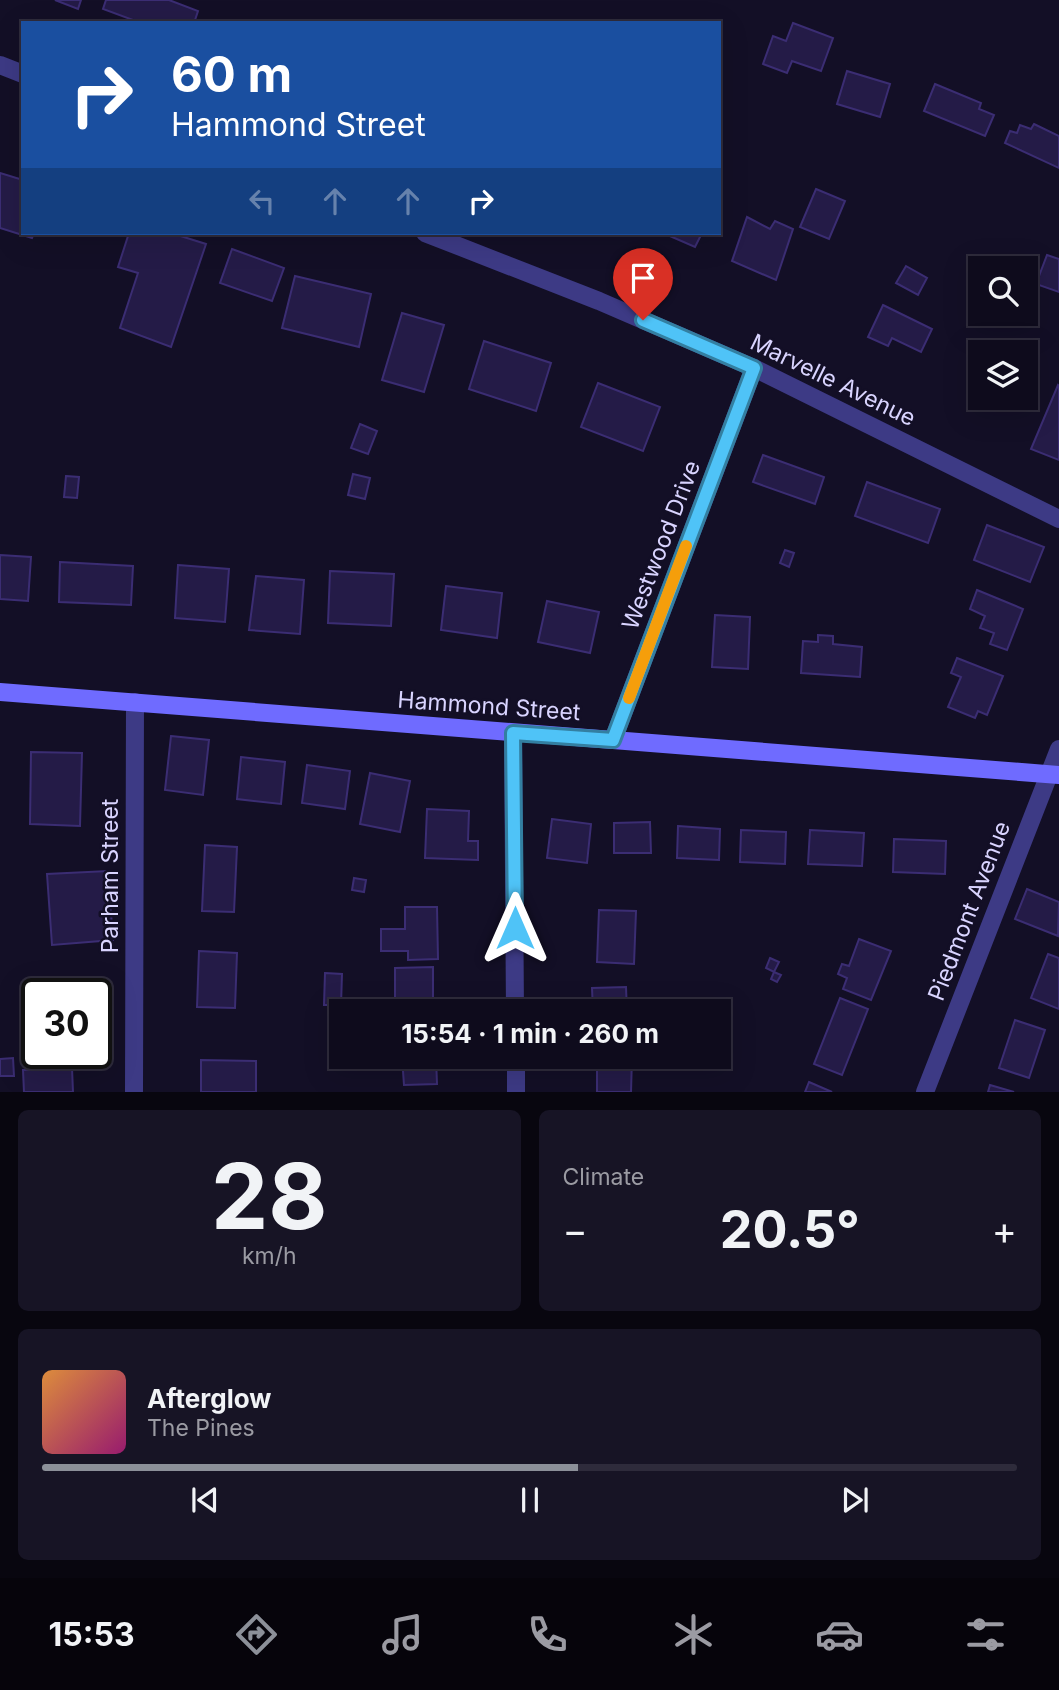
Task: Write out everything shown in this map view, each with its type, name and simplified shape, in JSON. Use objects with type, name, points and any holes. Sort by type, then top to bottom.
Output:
[{"type":"street","points":[[0,65],[21,73]]},
{"type":"street","name":"Marvelle Avenue","points":[[430,235],[599,301],[754,368],[1059,519]]},
{"type":"street","name":"Westwood Drive","points":[[613,740],[754,368]]},
{"type":"street","name":"Hammond Street","points":[[0,692],[833,759],[1054,774]]},
{"type":"street","name":"Parham Street","points":[[134,1091],[135,702]]},
{"type":"street","points":[[513,733],[515,999]]},
{"type":"street","name":"Piedmont Avenue","points":[[925,1091],[1054,774],[1059,749]]},
{"type":"street","points":[[516,1069],[516,1091]]},
{"type":"building","points":[[55,0],[81,0],[78,9]]},
{"type":"building","points":[[106,0],[169,0],[198,11],[195,21],[136,21],[103,9]]},
{"type":"building","points":[[793,23],[833,38],[821,71],[792,61],[787,73],[763,64],[773,36],[786,41]]},
{"type":"building","points":[[847,71],[890,84],[880,117],[837,104]]},
{"type":"building","points":[[935,84],[981,103],[979,109],[994,115],[985,136],[924,111]]},
{"type":"building","points":[[1034,124],[1059,136],[1059,168],[1005,143],[1010,131],[1017,133],[1020,125],[1031,129]]},
{"type":"building","points":[[0,173],[21,179],[21,235],[0,228]]},
{"type":"building","points":[[816,189],[845,201],[829,239],[800,227]]},
{"type":"building","points":[[747,217],[770,229],[775,221],[793,229],[776,280],[732,261]]},
{"type":"building","points":[[128,235],[177,235],[206,244],[171,347],[120,328],[138,273],[118,267]]},
{"type":"building","points":[[668,235],[701,235],[695,247]]},
{"type":"building","points":[[232,249],[284,268],[272,301],[220,283]]},
{"type":"building","points":[[1047,255],[1059,259],[1059,292],[1038,285]]},
{"type":"building","points":[[906,266],[927,278],[918,295],[896,283]]},
{"type":"building","points":[[295,276],[371,294],[359,347],[282,328]]},
{"type":"building","points":[[883,305],[932,329],[921,352],[892,338],[888,346],[868,337]]},
{"type":"building","points":[[402,313],[444,325],[424,392],[382,380]]},
{"type":"building","points":[[484,341],[551,363],[536,411],[469,389]]},
{"type":"building","points":[[598,383],[660,407],[643,451],[581,427]]},
{"type":"building","points":[[1059,386],[1059,460],[1031,449]]},
{"type":"building","points":[[360,424],[377,431],[368,454],[351,448]]},
{"type":"building","points":[[763,455],[824,477],[815,504],[753,482]]},
{"type":"building","points":[[353,474],[370,478],[365,499],[348,495]]},
{"type":"building","points":[[66,476],[79,477],[77,498],[64,497]]},
{"type":"building","points":[[867,482],[940,509],[928,543],[855,516]]},
{"type":"building","points":[[987,525],[1044,547],[1030,582],[974,560]]},
{"type":"building","points":[[785,550],[794,553],[789,567],[780,563]]},
{"type":"building","points":[[0,555],[31,557],[28,601],[0,599]]},
{"type":"building","points":[[60,562],[133,566],[131,605],[59,602]]},
{"type":"building","points":[[178,565],[229,569],[225,622],[175,618]]},
{"type":"building","points":[[330,571],[394,574],[391,626],[328,623]]},
{"type":"building","points":[[256,576],[304,580],[300,634],[249,630]]},
{"type":"building","points":[[446,586],[502,593],[497,638],[441,630]]},
{"type":"building","points":[[977,590],[1023,609],[1007,650],[990,644],[994,633],[980,628],[985,616],[970,609]]},
{"type":"building","points":[[547,601],[599,612],[590,653],[538,642]]},
{"type":"building","points":[[715,615],[750,617],[748,669],[712,667]]},
{"type":"building","points":[[818,635],[833,636],[833,644],[862,647],[860,677],[801,673],[803,641],[818,642]]},
{"type":"building","points":[[957,658],[1003,676],[987,715],[978,711],[975,718],[948,707],[961,677],[951,673]]},
{"type":"building","points":[[171,736],[209,740],[203,795],[165,790]]},
{"type":"building","points":[[31,752],[82,753],[80,826],[30,824]]},
{"type":"building","points":[[241,757],[285,762],[281,804],[237,799]]},
{"type":"building","points":[[307,765],[350,771],[345,809],[302,803]]},
{"type":"building","points":[[370,773],[410,781],[400,832],[360,824]]},
{"type":"building","points":[[427,809],[469,811],[468,841],[478,841],[478,860],[425,858]]},
{"type":"building","points":[[552,819],[591,824],[587,863],[547,858]]},
{"type":"building","points":[[650,822],[651,853],[614,853],[614,823]]},
{"type":"building","points":[[678,826],[720,829],[719,860],[677,858]]},
{"type":"building","points":[[741,830],[786,832],[785,864],[740,862]]},
{"type":"building","points":[[810,830],[864,833],[862,866],[808,864]]},
{"type":"building","points":[[894,839],[946,841],[945,874],[893,872]]},
{"type":"building","points":[[205,845],[237,847],[234,912],[202,911]]},
{"type":"building","points":[[108,871],[113,940],[52,945],[47,874]]},
{"type":"building","points":[[354,878],[366,880],[364,892],[352,890]]},
{"type":"building","points":[[1027,889],[1059,902],[1058,936],[1015,919]]},
{"type":"building","points":[[405,907],[437,907],[438,959],[408,960],[408,951],[381,951],[381,929],[405,929]]},
{"type":"building","points":[[599,910],[636,911],[634,964],[597,962]]},
{"type":"building","points":[[859,939],[891,951],[871,1000],[843,989],[847,978],[838,974],[842,964],[849,966]]},
{"type":"building","points":[[199,951],[237,953],[235,1008],[197,1007]]},
{"type":"building","points":[[1048,954],[1059,958],[1059,1009],[1031,998]]},
{"type":"building","points":[[770,958],[779,962],[774,972],[766,968]]},
{"type":"building","points":[[433,967],[433,999],[395,999],[395,968]]},
{"type":"building","points":[[774,972],[781,975],[777,982],[771,979]]},
{"type":"building","points":[[325,973],[342,974],[341,999],[329,999],[329,1005],[324,1005]]},
{"type":"building","points":[[626,987],[626,999],[592,999],[592,988]]},
{"type":"building","points":[[840,998],[868,1009],[842,1075],[814,1064]]},
{"type":"building","points":[[1015,1020],[1045,1030],[1029,1078],[999,1068]]},
{"type":"building","points":[[13,1058],[14,1076],[0,1076],[0,1059]]},
{"type":"building","points":[[201,1060],[256,1061],[256,1092],[201,1092]]},
{"type":"building","points":[[72,1069],[73,1092],[24,1092],[23,1070]]},
{"type":"building","points":[[403,1069],[436,1069],[437,1084],[404,1085]]},
{"type":"building","points":[[597,1069],[632,1069],[631,1092],[597,1092]]},
{"type":"building","points":[[809,1082],[832,1092],[805,1092]]},
{"type":"building","points":[[990,1085],[1014,1092],[988,1092]]},
{"type":"slow traffic","points":[[629,698],[686,546]]},
{"type":"route","points":[[515,928],[513,733],[613,740],[754,368],[643,320]]}]
